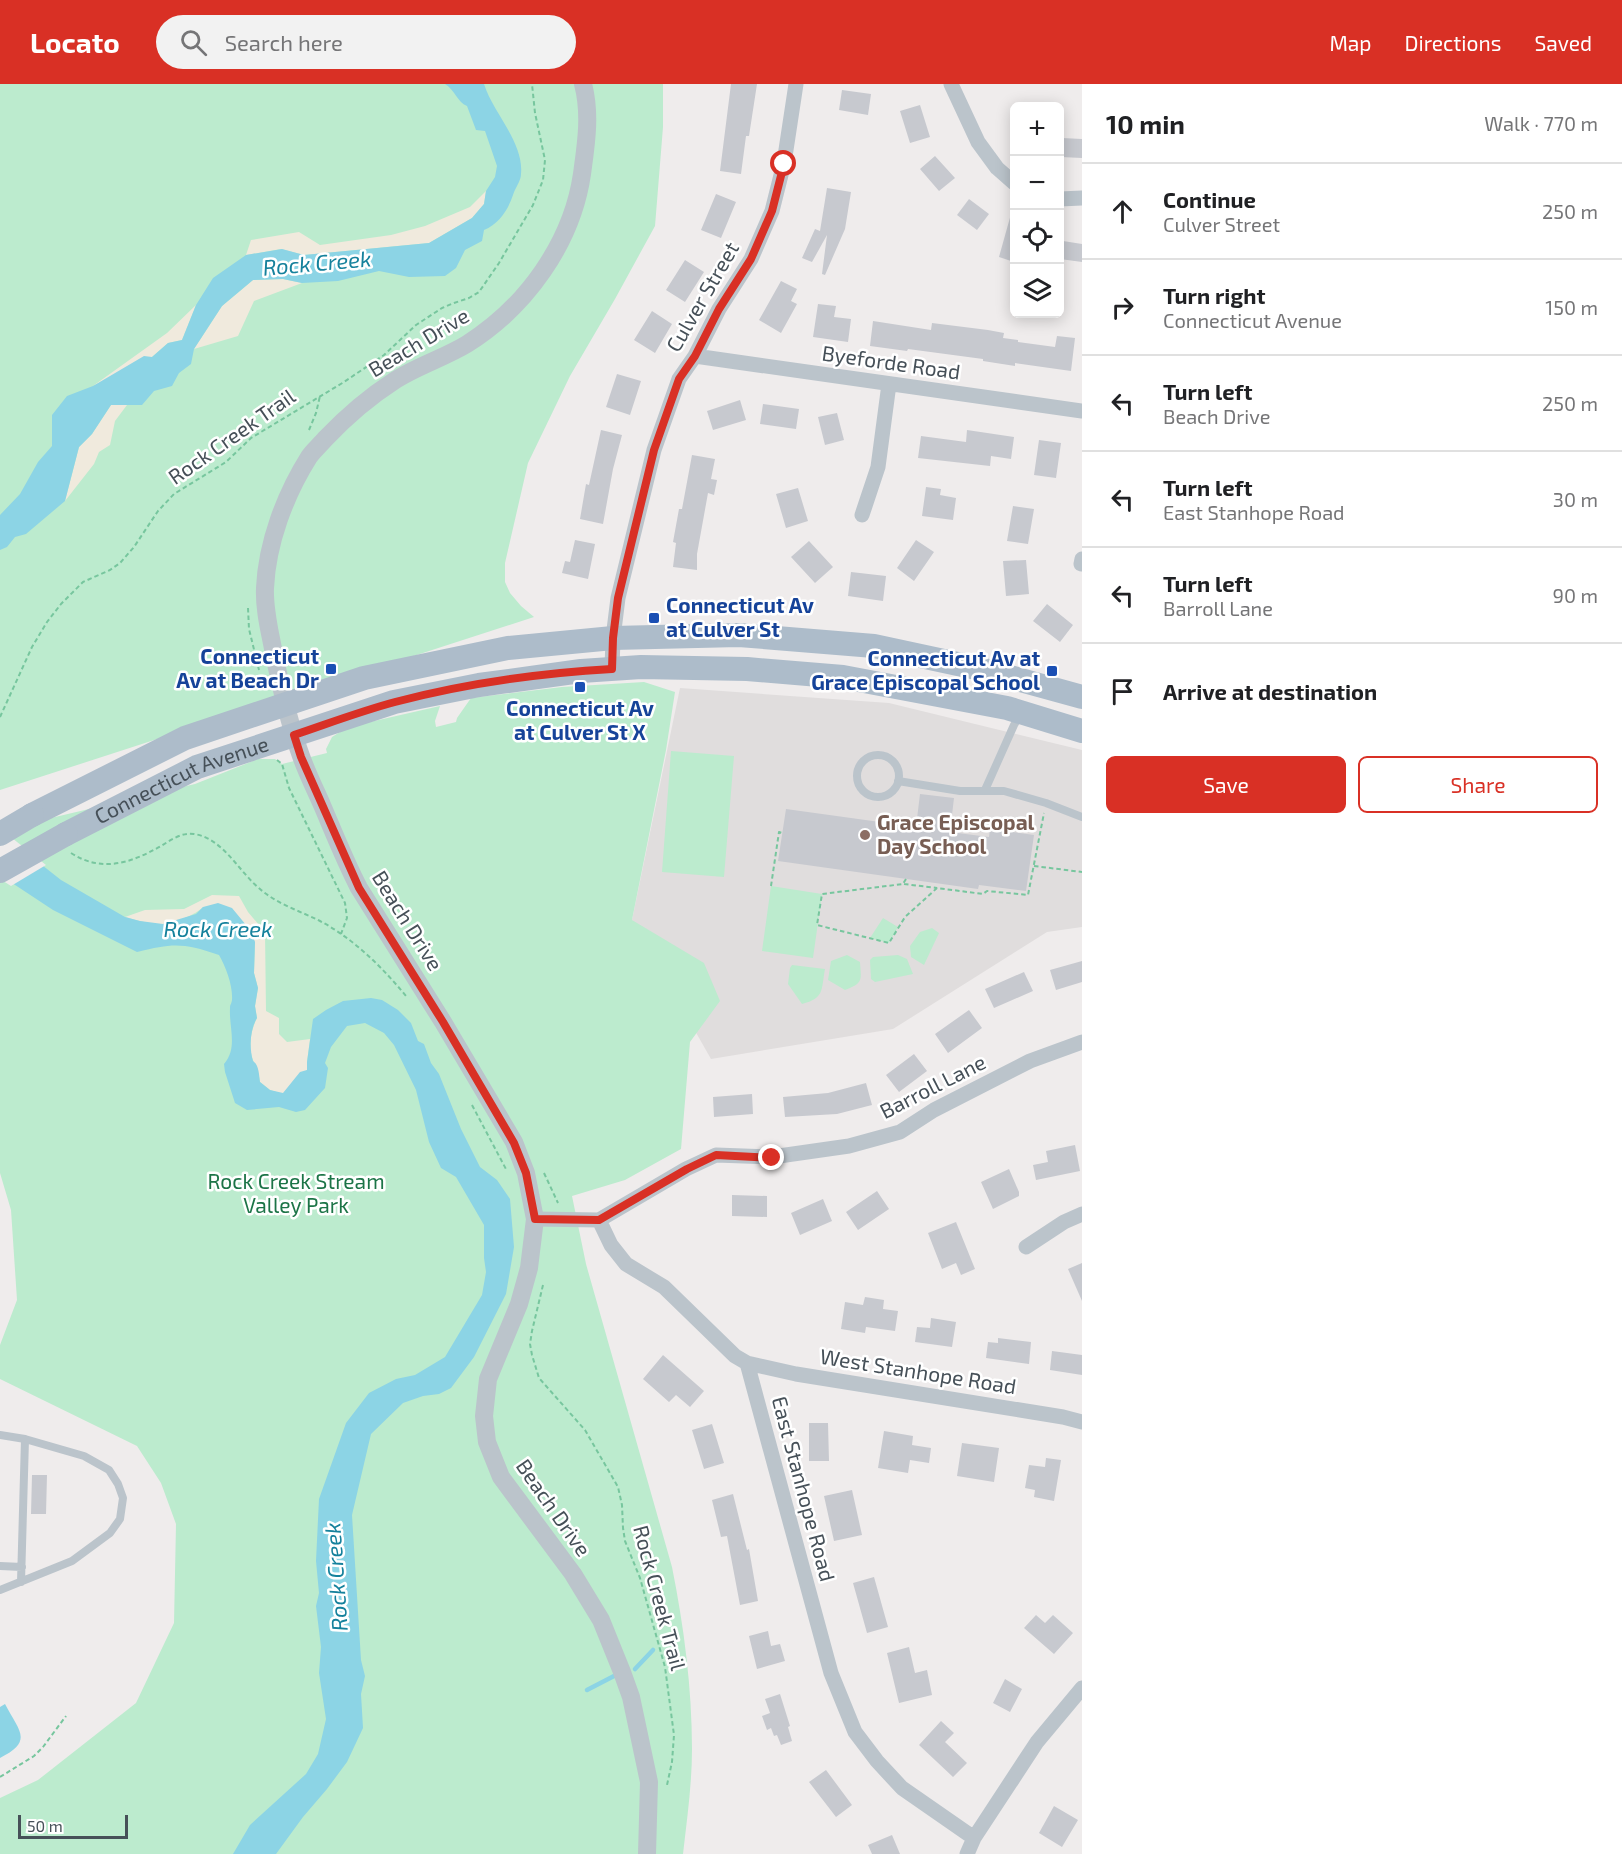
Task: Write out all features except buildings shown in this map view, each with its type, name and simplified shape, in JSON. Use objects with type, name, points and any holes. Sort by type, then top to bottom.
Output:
[{"type":"main road","name":"Connecticut Avenue","points":[[0,834],[32,815],[185,738],[364,678],[508,648],[613,638],[739,635],[874,646],[981,669],[1082,697]]},
{"type":"main road","name":"Connecticut Avenue","points":[[0,871],[67,842],[197,767],[394,702],[491,683],[581,671],[641,667],[747,669],[843,677],[1007,708],[1082,731]]},
{"type":"main road","points":[[1022,713],[1031,682]]},
{"type":"street","name":"Beach Drive","points":[[583,84],[587,99],[587,141],[580,189],[572,217],[559,247],[532,287],[509,311],[468,344],[395,380],[349,414],[310,455],[285,503],[268,559],[265,589],[267,618],[294,735],[301,757],[359,888],[443,1022],[514,1143],[526,1173],[535,1219],[529,1268],[519,1304],[489,1378],[484,1416],[487,1443],[501,1477],[573,1574],[601,1620],[622,1672],[631,1697],[649,1782],[647,1854]]},
{"type":"street","name":"Culver Street","points":[[612,669],[618,598],[654,450],[679,379],[695,356],[719,309],[751,259],[772,211],[784,164],[796,84]]},
{"type":"street","points":[[951,84],[978,142],[997,168],[1010,179]]},
{"type":"street","points":[[1064,199],[1082,198]]},
{"type":"street","name":"Byeforde Road","points":[[695,356],[1082,411]]},
{"type":"street","points":[[862,515],[878,467],[889,384]]},
{"type":"street","points":[[1081,564],[1082,559]]},
{"type":"street","name":"Barroll Lane","points":[[599,1220],[676,1174],[716,1155],[772,1158],[849,1146],[900,1132],[934,1110],[1030,1061],[1082,1042]]},
{"type":"street","points":[[1026,1247],[1064,1222],[1082,1214]]},
{"type":"street","points":[[535,1219],[599,1220],[611,1245],[626,1264],[664,1287],[735,1356],[747,1363]]},
{"type":"street","name":"West Stanhope Road","points":[[747,1363],[796,1374],[1082,1422]]},
{"type":"street","name":"East Stanhope Road","points":[[747,1363],[831,1673],[855,1732],[902,1788],[974,1838]]},
{"type":"street","points":[[967,1854],[974,1838],[1037,1742],[1082,1688]]},
{"type":"lane","points":[[985,790],[1014,725],[1022,713]]},
{"type":"lane","points":[[881,756],[894,762],[899,774],[898,781],[892,792],[875,797],[864,792],[860,786],[858,774],[863,762],[868,758],[881,756]]},
{"type":"lane","points":[[898,781],[960,791],[1004,791],[1046,803],[1082,817]]},
{"type":"lane","points":[[0,1435],[25,1439],[84,1456],[109,1470],[123,1498],[120,1519],[110,1533],[72,1561],[0,1590]]},
{"type":"lane","points":[[21,1582],[25,1439]]},
{"type":"lane","points":[[0,1566],[22,1568]]},
{"type":"path","name":"Rock Creek Trail","points":[[0,717],[32,647],[61,604],[82,582],[120,563],[134,548],[158,511],[174,494],[221,465],[251,438],[384,355],[416,326],[442,308],[479,292],[533,205],[543,180],[545,160],[535,113],[532,84]]},
{"type":"path","points":[[274,759],[282,764],[289,788],[348,911],[341,934]]},
{"type":"path","points":[[937,888],[905,916],[889,944],[817,925],[822,894],[903,884],[937,888],[982,894],[987,891],[1028,895],[1043,814]]},
{"type":"path","points":[[771,886],[779,832],[782,833]]},
{"type":"path","points":[[67,842],[89,863],[98,864],[124,862],[183,835],[197,834],[225,853],[257,888],[341,934],[361,949],[411,1002]]},
{"type":"path","points":[[1034,866],[1082,872]]},
{"type":"path","points":[[903,884],[906,879]]},
{"type":"path","points":[[470,1100],[477,1118],[490,1137],[506,1171],[512,1174]]},
{"type":"path","points":[[538,1170],[544,1173],[559,1208]]},
{"type":"path","name":"Rock Creek Trail","points":[[544,1279],[532,1331],[530,1344],[532,1355],[539,1378],[585,1430],[618,1487],[625,1541],[640,1578],[665,1667],[674,1742],[666,1788]]},
{"type":"path","points":[[0,1777],[34,1756],[66,1716]]},
{"type":"shaded area","name":"Grace Episcopal Day School","points":[[680,688],[889,703],[1082,750],[1082,927],[1047,932],[893,1029],[711,1059],[632,920]]},
{"type":"green space","points":[[0,84],[663,84],[663,127],[655,226],[570,376],[528,463],[505,563],[505,582],[510,593],[534,617],[0,790]]},
{"type":"green space","name":"Rock Creek Stream Valley Park","points":[[644,682],[675,692],[666,750],[632,920],[704,963],[720,1001],[690,1042],[681,1149],[625,1180],[572,1196],[586,1264],[672,1567],[680,1612],[689,1680],[692,1726],[690,1788],[683,1854],[0,1854],[0,1798],[38,1780],[136,1703],[174,1623],[176,1524],[161,1483],[137,1446],[0,1379],[0,1345],[17,1300],[11,1210],[0,1173],[0,830],[195,784],[258,759],[275,759],[282,764],[327,753],[326,749],[332,737],[348,727],[440,706],[435,721],[436,727],[456,722],[471,698],[562,687]]},
{"type":"green space","points":[[671,751],[734,756],[724,877],[662,872]]},
{"type":"green space","points":[[771,886],[822,894],[813,958],[762,951]]},
{"type":"green space","points":[[883,918],[898,927],[889,943],[870,938]]},
{"type":"green space","points":[[932,928],[939,933],[924,965],[911,957],[910,946],[920,932]]},
{"type":"green space","points":[[847,955],[860,962],[861,977],[856,985],[845,990],[828,980],[831,961]]},
{"type":"green space","points":[[898,955],[907,959],[913,974],[875,982],[871,979],[870,960],[873,957]]},
{"type":"green space","points":[[792,965],[825,969],[821,992],[815,999],[802,1004],[788,984]]},
{"type":"sand","points":[[486,191],[484,204],[472,218],[429,243],[304,255],[281,249],[246,255],[251,240],[299,232],[320,245],[391,235],[425,226],[470,207]]},
{"type":"sand","points":[[283,279],[302,283],[254,301],[238,336],[194,349],[222,306],[253,280]]},
{"type":"sand","points":[[196,305],[182,340],[168,343],[152,357],[93,386],[167,333]]},
{"type":"sand","points":[[111,405],[127,405],[115,421],[110,445],[99,452],[94,464],[65,501],[79,447],[92,434]]},
{"type":"sand","points":[[212,895],[239,896],[248,912],[265,932],[266,1011],[279,1018],[279,1034],[287,1042],[310,1039],[307,1070],[283,1094],[270,1090],[260,1082],[251,1055],[251,1039],[257,1018],[255,1006],[258,988],[254,973],[255,942],[203,907],[184,918],[163,924],[125,917],[145,910],[184,909]]},
{"type":"water","name":"Rock Creek","points":[[445,84],[484,84],[513,139],[521,162],[520,179],[508,206],[498,220],[484,230],[482,241],[465,250],[456,268],[445,276],[409,277],[379,271],[338,281],[302,283],[283,279],[253,280],[222,306],[194,349],[191,364],[179,373],[172,386],[154,391],[142,405],[111,405],[92,434],[79,447],[65,501],[26,534],[15,537],[7,547],[0,550],[0,515],[20,494],[38,462],[52,446],[52,415],[67,396],[93,386],[144,356],[152,357],[168,343],[182,340],[196,305],[213,278],[246,255],[282,249],[304,255],[429,243],[472,218],[484,204],[486,191],[495,177],[497,166],[485,131],[476,130],[467,106]]},
{"type":"water","name":"Rock Creek","points":[[0,832],[61,880],[125,917],[163,924],[196,914],[203,907],[218,903],[232,908],[251,931],[255,942],[254,973],[258,988],[255,1006],[257,1018],[252,1033],[251,1050],[253,1061],[258,1068],[260,1082],[270,1090],[283,1093],[300,1072],[307,1070],[313,1019],[326,1010],[343,1001],[371,998],[382,1000],[398,1010],[411,1023],[418,1041],[424,1044],[480,1167],[497,1180],[510,1199],[514,1247],[506,1294],[474,1357],[451,1388],[439,1394],[423,1396],[403,1403],[371,1434],[352,1515],[361,1660],[365,1676],[361,1694],[363,1728],[347,1762],[276,1854],[233,1854],[250,1825],[306,1774],[318,1754],[326,1719],[319,1673],[321,1647],[316,1606],[319,1593],[316,1561],[319,1499],[346,1423],[369,1393],[396,1379],[415,1375],[445,1357],[482,1295],[486,1272],[484,1225],[456,1177],[441,1168],[429,1142],[416,1090],[394,1045],[384,1033],[365,1023],[347,1026],[331,1047],[325,1063],[328,1068],[325,1088],[305,1110],[296,1112],[279,1107],[247,1110],[235,1103],[225,1072],[224,1064],[232,1045],[230,1006],[232,995],[219,955],[187,946],[160,947],[137,952],[53,910],[0,875]]},
{"type":"water","points":[[5,1704],[19,1728],[20,1741],[11,1752],[0,1758],[0,1707]]},
{"type":"pier","points":[[0,829],[46,865],[11,886],[0,879]]},
{"type":"waterway","points":[[635,1669],[653,1650]]},
{"type":"waterway","points":[[587,1690],[614,1676]]},
{"type":"place","name":"Connecticut Av at Culver St","points":[[654,618]]},
{"type":"place","name":"Connecticut Av at Beach Dr","points":[[331,669]]},
{"type":"place","name":"Connecticut Av at Grace Episcopal School","points":[[1052,671]]},
{"type":"place","name":"Connecticut Av at Culver St X","points":[[580,687]]},
{"type":"place","name":"Grace Episcopal Day School","points":[[865,835]]},
{"type":"route","points":[[772,1158],[716,1155],[655,1186],[599,1220],[535,1219],[526,1173],[514,1143],[443,1022],[359,888],[301,757],[294,735],[394,702],[479,685],[612,669],[618,598],[654,450],[679,379],[695,356],[719,309],[751,259],[772,211],[784,164]]}]
